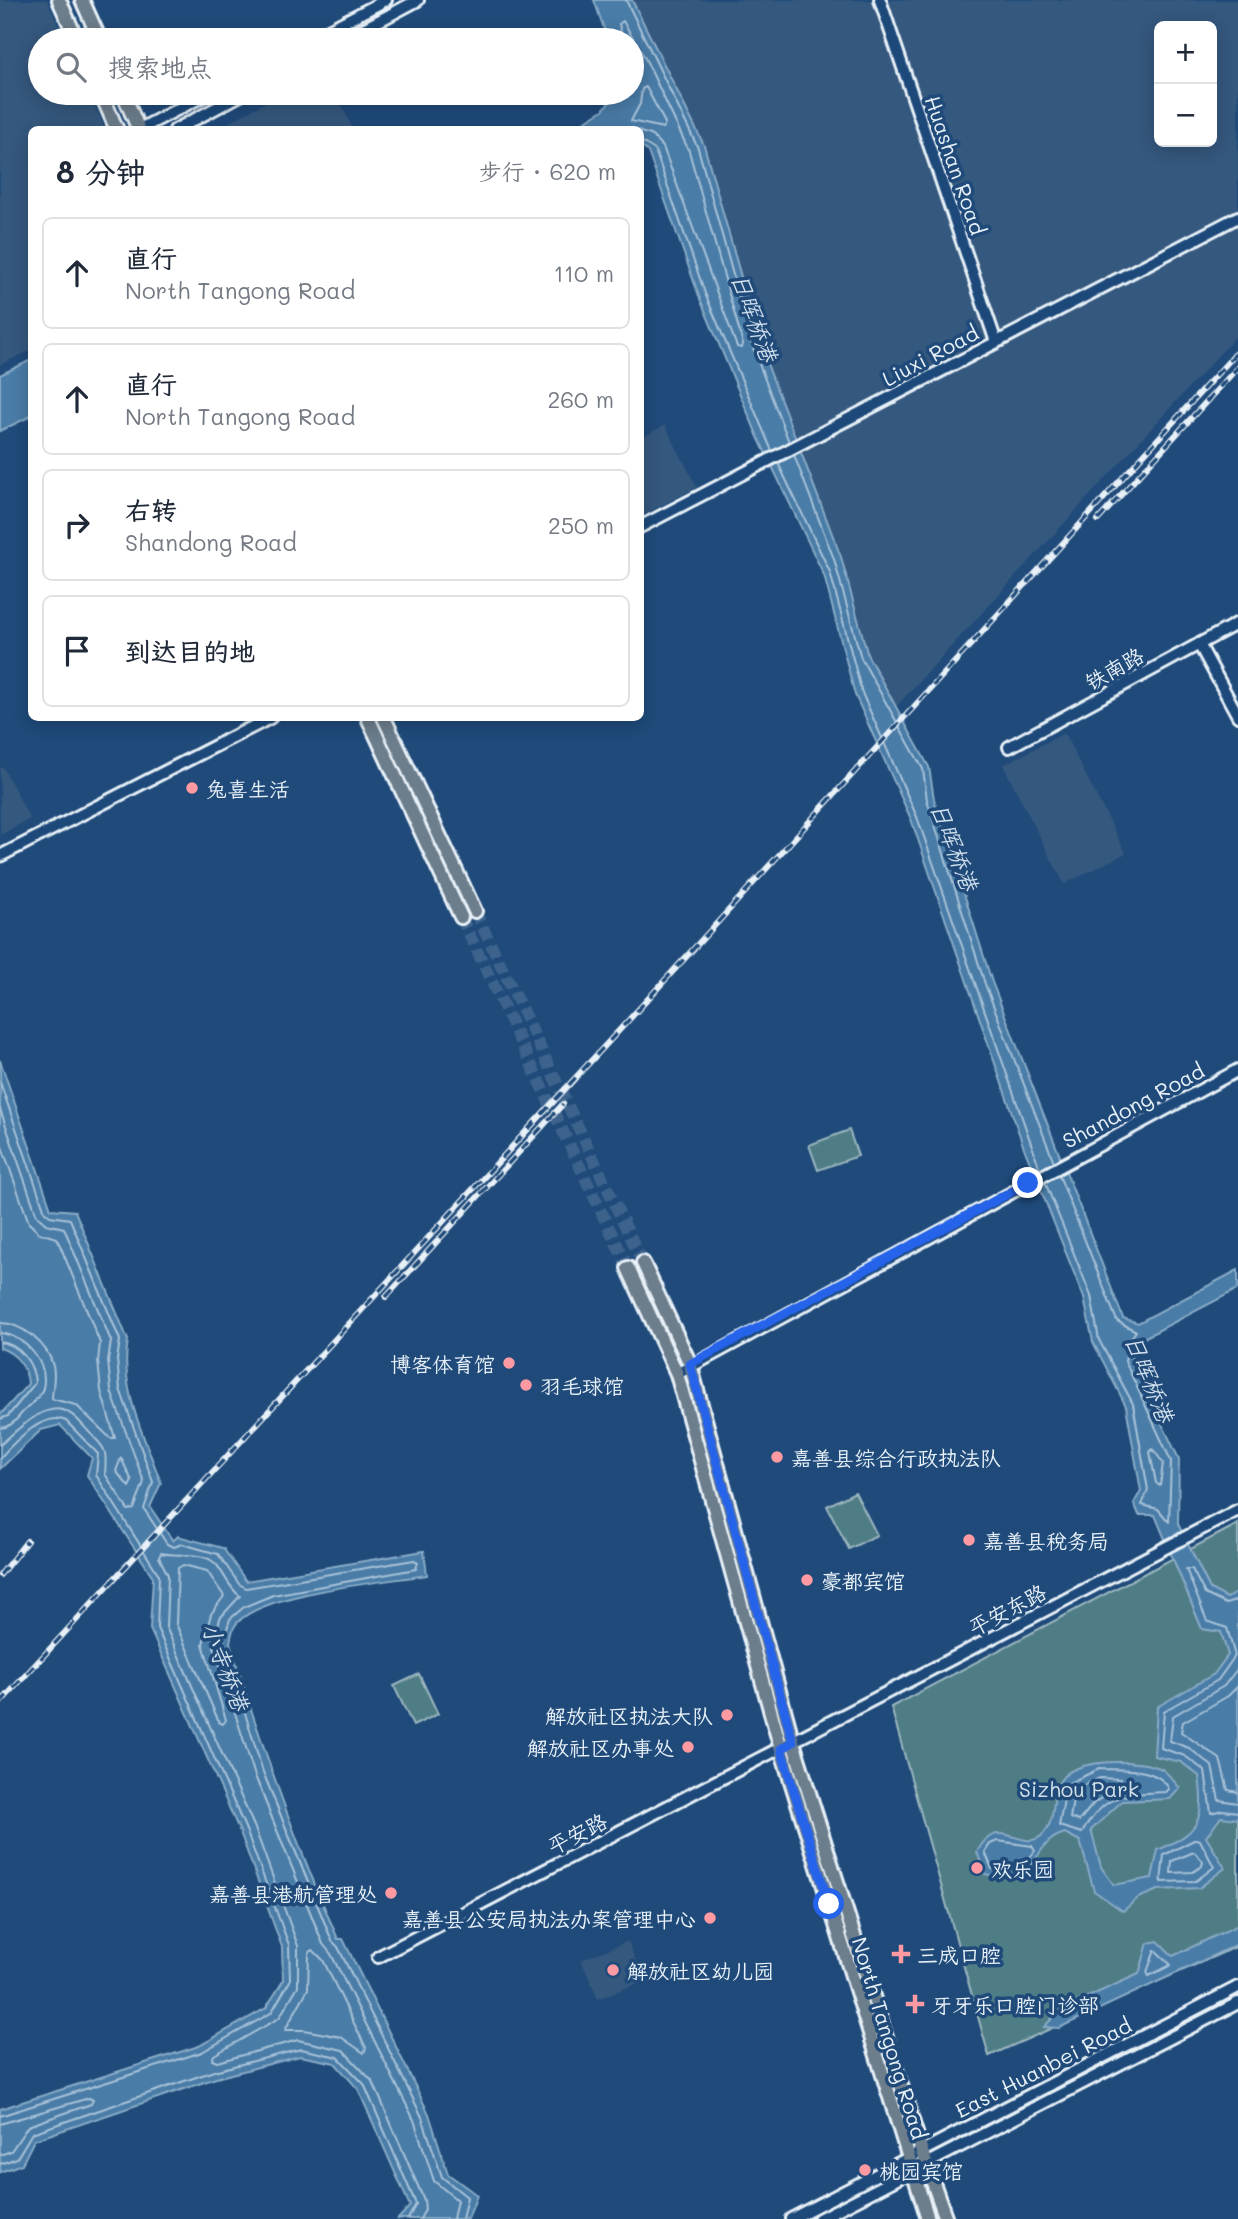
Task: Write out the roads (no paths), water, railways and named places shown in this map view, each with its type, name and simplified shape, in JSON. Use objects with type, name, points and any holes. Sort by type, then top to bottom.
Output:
[{"type":"main road","points":[[59,0],[72,28]]},
{"type":"main road","points":[[82,0],[95,28]]},
{"type":"main road","points":[[106,105],[115,126]]},
{"type":"main road","points":[[128,105],[138,126]]},
{"type":"main road","points":[[369,721],[461,917]]},
{"type":"main road","points":[[385,721],[475,911]]},
{"type":"main road","name":"North Tangong Road","points":[[643,1263],[690,1364],[793,1742],[924,2158],[946,2219]]},
{"type":"main road","name":"North Tangong Road","points":[[628,1268],[677,1374],[781,1749],[909,2166],[928,2219]]},
{"type":"street","points":[[332,28],[386,0]]},
{"type":"street","points":[[366,28],[418,0]]},
{"type":"street","name":"Huashan Road","points":[[880,0],[996,342]]},
{"type":"street","points":[[145,126],[186,105]]},
{"type":"street","points":[[182,126],[222,105]]},
{"type":"street","name":"Liuxi Road","points":[[644,525],[1238,217]]},
{"type":"street","name":"铁南路","points":[[1009,747],[1238,622]]},
{"type":"street","points":[[1199,644],[1238,716]]},
{"type":"street","points":[[0,856],[264,721]]},
{"type":"street","name":"Shandong Road","points":[[677,1374],[690,1364],[1238,1070]]},
{"type":"street","name":"平安东路","points":[[793,1742],[1238,1510]]},
{"type":"street","name":"平安路","points":[[378,1957],[793,1742]]},
{"type":"street","name":"East Huanbei Road","points":[[819,2219],[909,2166],[1238,1987]]},
{"type":"street","name":"East Huanbei Road","points":[[924,2158],[1238,2003]]},
{"type":"street","name":"East Huanbei Road","points":[[791,2219],[909,2166]]},
{"type":"water","points":[[594,0],[632,0],[704,145],[761,348],[841,557],[868,656],[929,767],[934,799],[992,982],[1123,1318],[1138,1323],[1238,1270],[1238,1289],[1136,1342],[1131,1359],[1179,1459],[1178,1524],[1210,1589],[1227,1598],[1238,1592],[1238,1819],[1221,1817],[1206,1837],[1225,1868],[1199,1888],[1158,1890],[1138,1898],[1123,1911],[1094,1891],[1080,1841],[1065,1833],[1053,1838],[1026,1869],[1017,1874],[985,1874],[977,1852],[993,1835],[1009,1835],[1026,1840],[1041,1836],[1050,1823],[1057,1787],[1068,1773],[1093,1764],[1139,1763],[1162,1769],[1180,1788],[1170,1799],[1122,1801],[1091,1830],[1101,1867],[1114,1885],[1152,1878],[1158,1850],[1191,1831],[1201,1804],[1199,1776],[1181,1762],[1154,1756],[1157,1707],[1214,1674],[1228,1655],[1221,1632],[1202,1629],[1155,1515],[1139,1515],[1134,1503],[1141,1491],[1126,1406],[1093,1342],[1084,1298],[1024,1148],[911,819],[855,695],[824,575],[758,437],[700,299],[648,152],[644,149],[644,126],[577,126],[607,105],[644,105],[644,28],[604,28]]},
{"type":"water","points":[[28,361],[28,417],[0,431],[0,375]]},
{"type":"water","name":"小寺桥港","points":[[0,1060],[51,1209],[75,1211],[128,1340],[126,1359],[130,1395],[161,1483],[150,1507],[173,1541],[178,1536],[223,1548],[246,1581],[424,1551],[427,1575],[326,1590],[272,1603],[251,1612],[237,1623],[230,1643],[307,1866],[338,1939],[343,1939],[429,2114],[448,2174],[477,2195],[468,2219],[398,2219],[410,2206],[358,2089],[335,2063],[300,2056],[216,2078],[34,2140],[22,2164],[0,2172],[0,2109],[199,2046],[266,2008],[283,1981],[282,1947],[240,1832],[150,1629],[153,1577],[87,1475],[92,1458],[60,1425],[41,1430],[0,1469],[0,1415],[28,1384],[20,1362],[11,1353],[0,1348]]},
{"type":"water","points":[[1238,1925],[1238,1944],[1059,2028],[1044,2027],[1061,2009],[1139,1974],[1148,1943],[1158,1941],[1173,1956]]},
{"type":"tunnel","points":[[475,911],[643,1263]]},
{"type":"tunnel","points":[[461,917],[628,1268]]},
{"type":"railway","points":[[0,1703],[625,1024],[1238,351]]},
{"type":"railway","points":[[1098,520],[1238,367]]},
{"type":"railway","points":[[386,1297],[563,1104]]},
{"type":"railway","points":[[0,1575],[27,1541]]},
{"type":"place","name":"兔喜生活","points":[[192,788]]},
{"type":"place","name":"博客体育馆","points":[[509,1363]]},
{"type":"place","name":"羽毛球馆","points":[[526,1385]]},
{"type":"place","name":"嘉善县综合行政执法队","points":[[777,1457]]},
{"type":"place","name":"嘉善县税务局","points":[[969,1540]]},
{"type":"place","name":"豪都宾馆","points":[[807,1580]]},
{"type":"place","name":"解放社区执法大队","points":[[727,1715]]},
{"type":"place","name":"解放社区办事处","points":[[688,1747]]},
{"type":"place","name":"欢乐园","points":[[977,1868]]},
{"type":"place","name":"嘉善县港航管理处","points":[[391,1893]]},
{"type":"place","name":"嘉善县公安局执法办案管理中心","points":[[710,1918]]},
{"type":"place","name":"三成口腔","points":[[901,1954]]},
{"type":"place","name":"解放社区幼儿园","points":[[613,1970]]},
{"type":"place","name":"牙牙乐口腔门诊部","points":[[915,2004]]},
{"type":"place","name":"桃园宾馆","points":[[865,2170]]},
{"type":"water label","name":"日晖桥港","points":[[755,317]]},
{"type":"water label","name":"日晖桥港","points":[[955,846]]},
{"type":"water label","name":"日晖桥港","points":[[1150,1378]]},
{"type":"park label","name":"Sizhou Park","points":[[1079,1788]]}]
